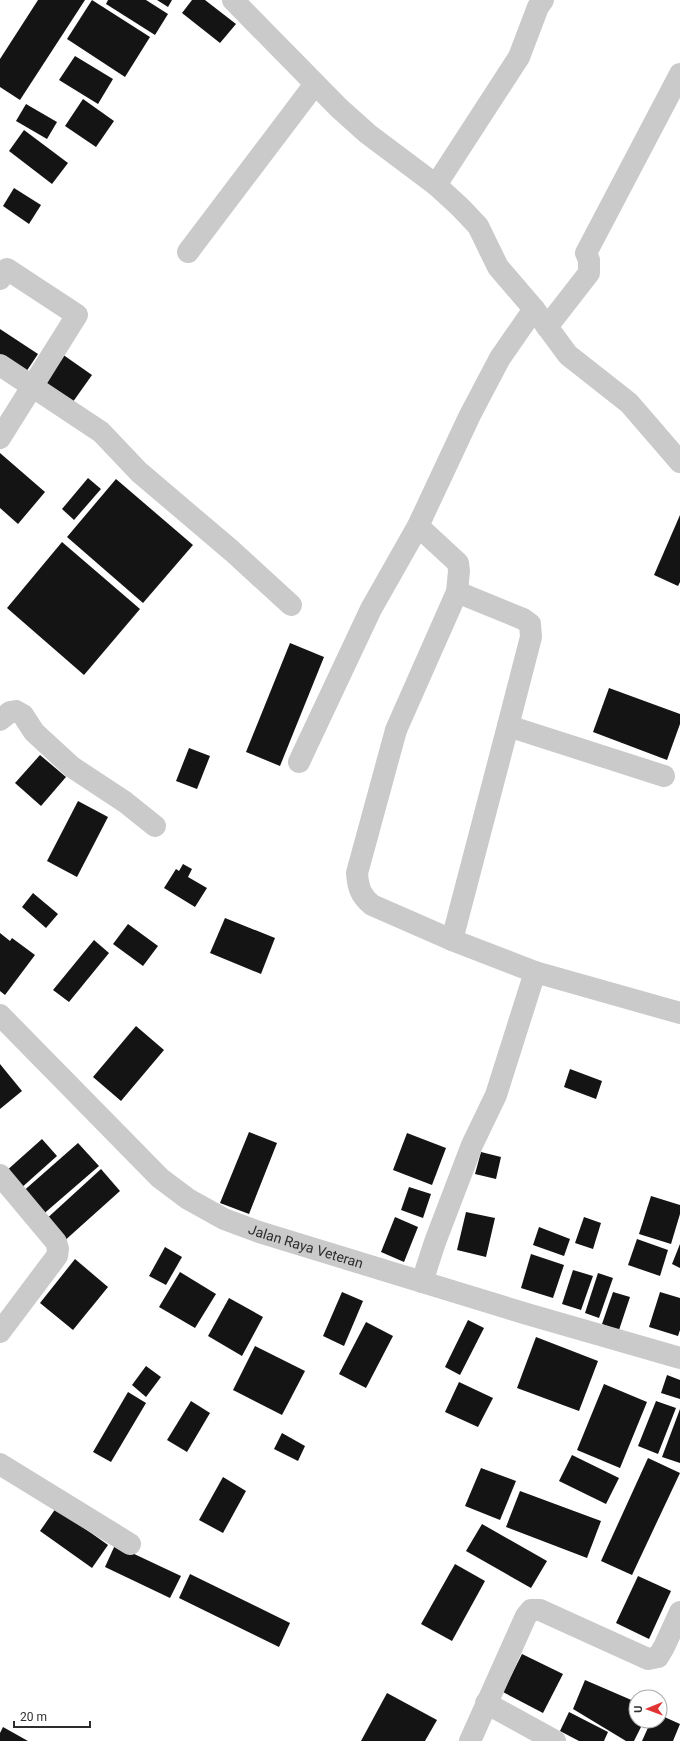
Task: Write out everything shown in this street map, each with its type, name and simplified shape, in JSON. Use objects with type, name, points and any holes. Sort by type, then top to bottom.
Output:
[{"type":"street","points":[[233,0],[309,92],[339,108],[368,134],[436,185],[460,207],[478,226],[498,267],[534,309],[568,355],[629,403],[680,462]]},
{"type":"street","points":[[436,185],[520,57],[538,7],[543,0]]},
{"type":"street","points":[[547,327],[589,273],[589,260],[586,253],[680,74]]},
{"type":"street","points":[[188,252],[309,92]]},
{"type":"street","points":[[0,279],[7,269],[77,315],[0,438]]},
{"type":"street","points":[[299,762],[371,609],[418,526],[470,415],[500,358],[534,309]]},
{"type":"street","points":[[0,365],[101,432],[139,472],[232,551],[292,605]]},
{"type":"street","points":[[418,526],[458,563],[459,571],[456,592],[396,730],[357,873],[358,888],[363,898],[372,905],[452,940],[535,972],[680,1013]]},
{"type":"street","points":[[452,940],[529,648],[532,628],[530,624],[523,619],[456,592]]},
{"type":"street","points":[[0,720],[10,712],[16,711],[23,715],[34,732],[72,768],[125,802],[155,826]]},
{"type":"street","points":[[508,726],[664,776]]},
{"type":"street","points":[[422,1282],[435,1242],[472,1145],[496,1095],[535,972]]},
{"type":"street","name":"Jalan Raya Veteran","points":[[0,1015],[160,1178],[188,1199],[224,1219],[259,1232],[422,1282],[680,1358]]},
{"type":"street","points":[[0,1175],[56,1242],[58,1248],[57,1256],[0,1332]]},
{"type":"street","points":[[0,1464],[130,1544]]},
{"type":"street","points":[[470,1741],[526,1616],[531,1610],[540,1610],[648,1659],[658,1657],[680,1612]]},
{"type":"street","points":[[486,1703],[555,1741]]},
{"type":"building","points":[[38,0],[85,0],[20,100],[0,87],[0,59]]},
{"type":"building","points":[[92,0],[150,37],[125,77],[67,39]]},
{"type":"building","points":[[108,0],[146,0],[168,14],[155,35],[106,4]]},
{"type":"building","points":[[157,0],[172,0],[168,7]]},
{"type":"building","points":[[192,0],[205,0],[236,24],[220,43],[182,13]]},
{"type":"building","points":[[75,56],[113,79],[98,104],[59,80]]},
{"type":"building","points":[[83,99],[114,121],[96,147],[65,126]]},
{"type":"building","points":[[26,104],[57,122],[47,139],[16,121]]},
{"type":"building","points":[[24,130],[68,163],[52,184],[9,151]]},
{"type":"building","points":[[14,188],[41,205],[29,224],[3,206]]},
{"type":"building","points":[[0,329],[38,354],[24,375],[0,359]]},
{"type":"building","points":[[62,354],[92,375],[70,406],[40,384]]},
{"type":"building","points":[[0,453],[45,492],[18,524],[0,508]]},
{"type":"building","points":[[88,478],[101,489],[74,520],[62,509]]},
{"type":"building","points":[[116,479],[193,545],[143,603],[67,537]]},
{"type":"building","points":[[680,515],[680,582],[678,586],[654,575]]},
{"type":"building","points":[[62,542],[140,609],[84,675],[7,608]]},
{"type":"building","points":[[290,643],[324,657],[280,766],[246,752]]},
{"type":"building","points":[[609,688],[680,714],[680,724],[667,760],[593,732]]},
{"type":"building","points":[[189,748],[210,756],[197,789],[176,781]]},
{"type":"building","points":[[40,755],[66,777],[41,806],[15,783]]},
{"type":"building","points":[[78,801],[108,817],[77,877],[47,861]]},
{"type":"building","points":[[183,864],[192,869],[188,877],[207,888],[195,907],[164,888],[176,869],[179,871]]},
{"type":"building","points":[[33,893],[58,914],[46,928],[22,907]]},
{"type":"building","points":[[225,918],[275,938],[261,974],[210,953]]},
{"type":"building","points":[[128,924],[158,946],[143,966],[113,944]]},
{"type":"building","points":[[0,933],[10,941],[12,938],[35,955],[5,995],[0,991]]},
{"type":"building","points":[[94,940],[109,953],[69,1002],[53,990]]},
{"type":"building","points":[[136,1026],[164,1050],[121,1101],[93,1077]]},
{"type":"building","points":[[0,1064],[22,1091],[0,1109]]},
{"type":"building","points":[[570,1069],[602,1081],[596,1099],[564,1087]]},
{"type":"building","points":[[249,1132],[277,1143],[249,1214],[220,1203]]},
{"type":"building","points":[[407,1133],[446,1148],[432,1185],[393,1170]]},
{"type":"building","points":[[42,1139],[57,1156],[20,1189],[5,1172]]},
{"type":"building","points":[[78,1143],[99,1166],[40,1217],[20,1194]]},
{"type":"building","points":[[481,1152],[501,1157],[496,1179],[475,1174]]},
{"type":"building","points":[[101,1169],[120,1191],[62,1243],[43,1222]]},
{"type":"building","points":[[409,1187],[431,1194],[423,1218],[401,1210]]},
{"type":"building","points":[[651,1196],[680,1205],[680,1214],[671,1244],[639,1234]]},
{"type":"building","points":[[466,1212],[495,1218],[486,1257],[457,1250]]},
{"type":"building","points":[[395,1217],[418,1227],[404,1262],[381,1252]]},
{"type":"building","points":[[584,1217],[601,1223],[593,1249],[575,1243]]},
{"type":"building","points":[[539,1227],[570,1239],[564,1256],[533,1245]]},
{"type":"building","points":[[637,1239],[668,1250],[660,1276],[628,1265]]},
{"type":"building","points":[[680,1244],[680,1268],[672,1264]]},
{"type":"building","points":[[165,1247],[182,1257],[166,1285],[149,1276]]},
{"type":"building","points":[[531,1254],[564,1265],[553,1298],[521,1288]]},
{"type":"building","points":[[75,1259],[108,1287],[73,1330],[40,1303]]},
{"type":"building","points":[[573,1270],[593,1276],[581,1310],[562,1304]]},
{"type":"building","points":[[180,1272],[216,1294],[195,1328],[159,1307]]},
{"type":"building","points":[[598,1273],[613,1278],[599,1318],[585,1313]]},
{"type":"building","points":[[342,1292],[363,1301],[344,1346],[323,1336]]},
{"type":"building","points":[[613,1292],[630,1297],[619,1330],[602,1324]]},
{"type":"building","points":[[660,1292],[680,1298],[680,1330],[678,1336],[649,1327]]},
{"type":"building","points":[[229,1298],[263,1317],[242,1356],[208,1336]]},
{"type":"building","points":[[468,1320],[484,1328],[460,1375],[445,1367]]},
{"type":"building","points":[[366,1322],[393,1336],[366,1388],[339,1374]]},
{"type":"building","points":[[536,1337],[598,1361],[579,1411],[517,1388]]},
{"type":"building","points":[[255,1346],[305,1371],[282,1415],[233,1390]]},
{"type":"building","points":[[146,1366],[161,1377],[146,1397],[132,1385]]},
{"type":"building","points":[[667,1375],[680,1380],[680,1399],[661,1393]]},
{"type":"building","points":[[459,1382],[493,1398],[478,1427],[445,1412]]},
{"type":"building","points":[[604,1384],[647,1402],[620,1468],[577,1450]]},
{"type":"building","points":[[128,1392],[146,1403],[111,1462],[93,1452]]},
{"type":"building","points":[[191,1401],[210,1413],[187,1452],[167,1440]]},
{"type":"building","points":[[656,1401],[676,1408],[658,1454],[638,1446]]},
{"type":"building","points":[[680,1409],[680,1463],[662,1457]]},
{"type":"building","points":[[282,1433],[305,1446],[298,1461],[274,1449]]},
{"type":"building","points":[[572,1455],[619,1478],[606,1504],[559,1481]]},
{"type":"building","points":[[648,1458],[680,1473],[632,1575],[601,1561]]},
{"type":"building","points":[[481,1468],[516,1481],[500,1520],[465,1506]]},
{"type":"building","points":[[223,1477],[246,1491],[223,1533],[199,1520]]},
{"type":"building","points":[[520,1491],[601,1521],[587,1558],[506,1527]]},
{"type":"building","points":[[56,1508],[108,1545],[92,1568],[40,1531]]},
{"type":"building","points":[[482,1524],[547,1561],[531,1588],[466,1551]]},
{"type":"building","points":[[115,1545],[181,1576],[170,1598],[105,1567]]},
{"type":"building","points":[[455,1564],[485,1581],[452,1641],[421,1624]]},
{"type":"building","points":[[190,1574],[290,1623],[279,1647],[179,1598]]},
{"type":"building","points":[[638,1576],[671,1591],[649,1639],[616,1623]]},
{"type":"building","points":[[522,1654],[563,1674],[543,1713],[503,1692]]},
{"type":"building","points":[[585,1680],[628,1699],[628,1729],[640,1729],[634,1741],[626,1741],[573,1709]]},
{"type":"building","points":[[387,1693],[437,1720],[425,1741],[361,1741]]},
{"type":"building","points":[[569,1712],[608,1732],[604,1741],[579,1741],[560,1731]]},
{"type":"building","points":[[668,1719],[680,1724],[673,1741],[642,1741],[647,1729],[668,1729]]},
{"type":"building","points":[[3,1727],[28,1741],[0,1741],[0,1733]]}]
